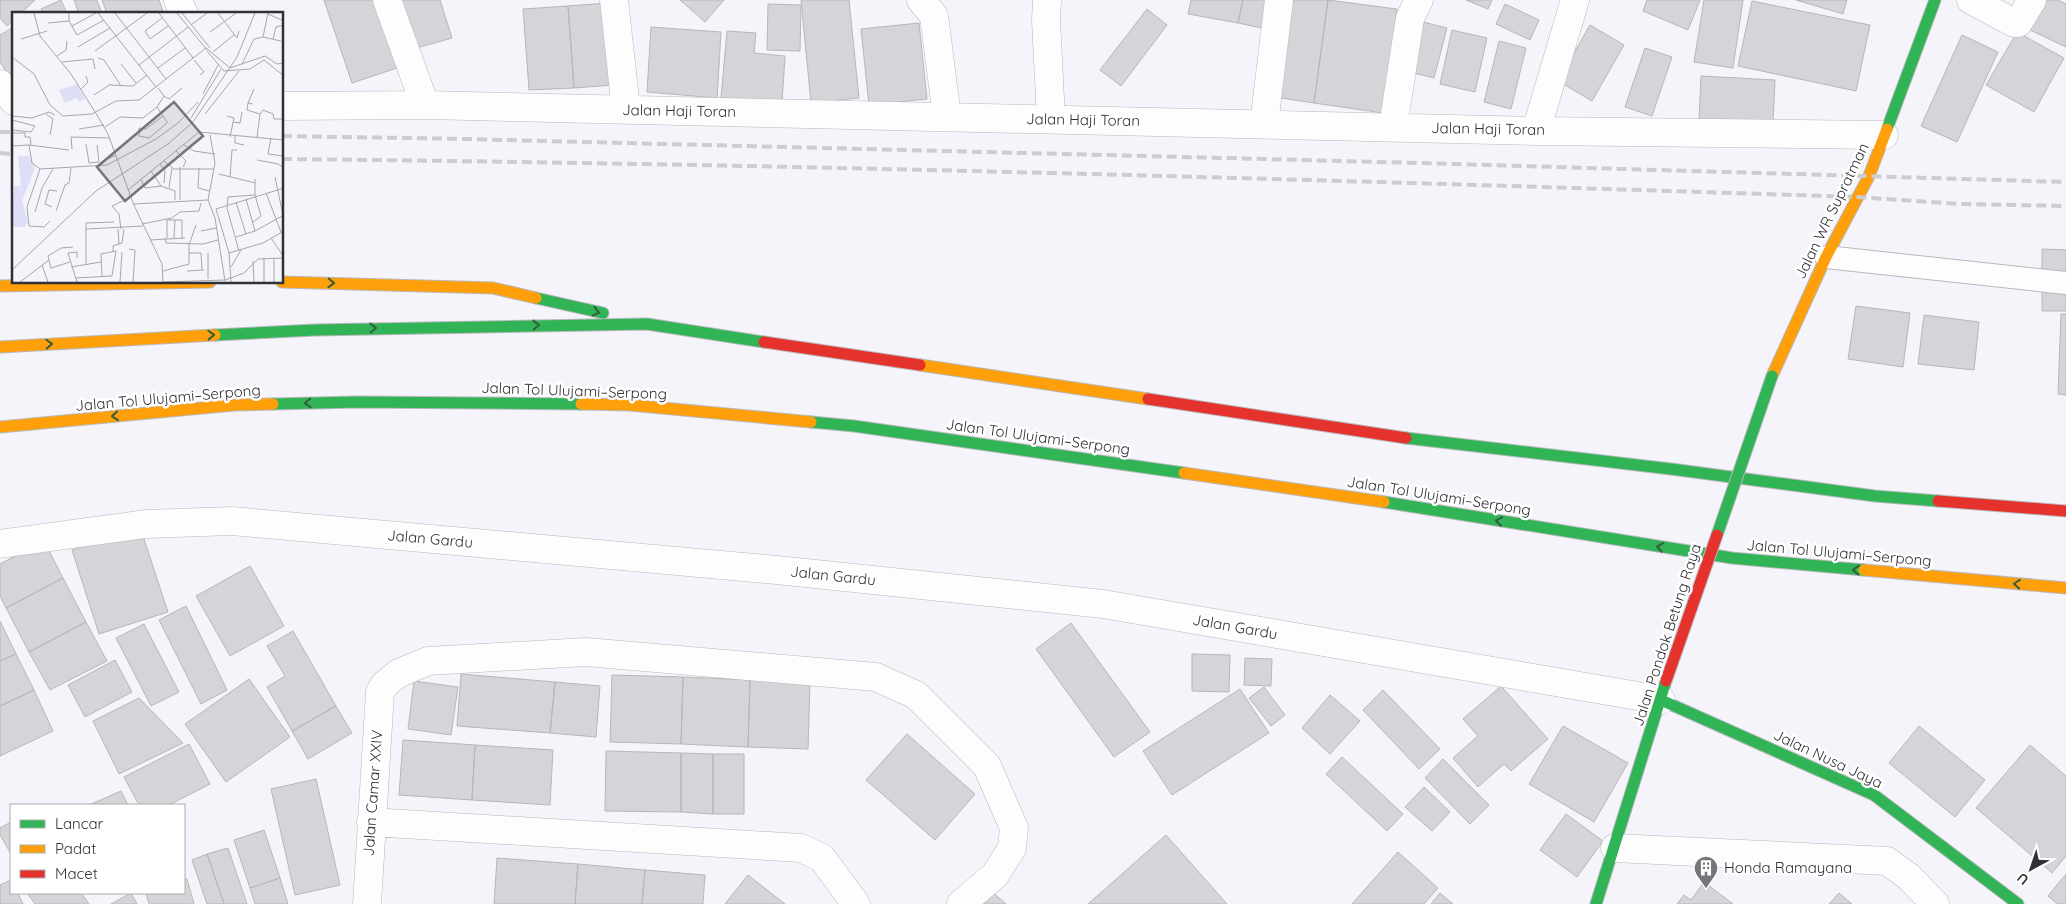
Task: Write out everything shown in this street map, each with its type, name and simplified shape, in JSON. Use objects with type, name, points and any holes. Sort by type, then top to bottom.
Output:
[{"type":"main road","name":"Jalan WR Supratman","points":[[1772,376],[1826,257],[1869,176],[1935,0]]},
{"type":"main road","points":[[284,282],[493,288],[647,324],[1384,435],[1671,468],[1875,496],[2066,511]]},
{"type":"main road","points":[[0,286],[105,284]]},
{"type":"main road","points":[[0,346],[315,330],[647,324]]},
{"type":"main road","name":"Jalan Pondok Betung Raya","points":[[1596,904],[1663,691],[1772,376]]},
{"type":"main road","name":"Jalan Tol Ulujami–Serpong","points":[[0,427],[234,405],[357,402],[630,405],[854,426],[1374,500],[1732,558],[2066,588]]},
{"type":"main road","name":"Jalan Nusa Jaya","points":[[1663,691],[1874,795],[2018,904]]},
{"type":"street","points":[[178,0],[183,12]]},
{"type":"street","points":[[387,0],[425,105]]},
{"type":"street","points":[[614,0],[626,110]]},
{"type":"street","points":[[922,0],[934,16],[947,117]]},
{"type":"street","points":[[1047,0],[1046,20],[1051,119]]},
{"type":"street","points":[[1264,124],[1279,0]]},
{"type":"street","points":[[1393,127],[1410,18],[1419,0]]},
{"type":"street","points":[[1536,131],[1575,0]]},
{"type":"street","points":[[1971,0],[2014,23],[2021,21],[2032,0]]},
{"type":"street","points":[[0,84],[12,99]]},
{"type":"street","name":"Jalan Haji Toran","points":[[284,106],[425,105],[1536,131],[1884,135]]},
{"type":"street","name":"Jalan Gardu","points":[[0,544],[146,524],[232,521],[777,570],[1103,604],[1663,691]]},
{"type":"street","name":"Jalan Camar XXIV","points":[[367,904],[380,692],[385,684],[399,673],[428,661],[586,652],[876,677],[916,695],[987,766],[1014,828],[1012,848],[995,875],[960,904]]},
{"type":"street","points":[[371,822],[801,848],[822,858],[856,904]]},
{"type":"street","points":[[1615,848],[1887,861],[1909,878],[1935,904]]},
{"type":"lane","points":[[1826,257],[2066,283]]},
{"type":"building","points":[[0,0],[35,0],[22,12],[12,12],[12,22],[7,26],[0,18]]},
{"type":"building","points":[[61,0],[66,12],[42,12],[41,9]]},
{"type":"building","points":[[74,0],[97,0],[101,12],[78,12]]},
{"type":"building","points":[[102,0],[159,0],[163,12],[106,12]]},
{"type":"building","points":[[324,0],[384,0],[406,65],[352,83]]},
{"type":"building","points":[[398,0],[440,0],[452,38],[413,49]]},
{"type":"building","points":[[680,0],[724,0],[705,22]]},
{"type":"building","points":[[801,0],[849,0],[859,98],[811,103]]},
{"type":"building","points":[[1191,0],[1243,0],[1238,23],[1188,14]]},
{"type":"building","points":[[1243,0],[1271,0],[1266,29],[1238,23]]},
{"type":"building","points":[[1287,0],[1328,0],[1314,103],[1274,97]]},
{"type":"building","points":[[1328,0],[1397,9],[1383,113],[1314,103]]},
{"type":"building","points":[[1466,0],[1492,0],[1488,9]]},
{"type":"building","points":[[1647,0],[1700,0],[1688,30],[1643,11]]},
{"type":"building","points":[[1704,0],[1743,0],[1733,68],[1694,62]]},
{"type":"building","points":[[1796,0],[1847,0],[1843,14]]},
{"type":"building","points":[[2044,0],[2058,0],[2066,4],[2066,47],[2030,30]]},
{"type":"building","points":[[1752,1],[1870,25],[1856,91],[1738,66]]},
{"type":"building","points":[[607,3],[613,85],[574,88],[568,6]]},
{"type":"building","points":[[768,4],[801,5],[800,51],[767,50]]},
{"type":"building","points":[[1505,4],[1539,20],[1530,40],[1496,24]]},
{"type":"building","points":[[568,6],[574,88],[529,90],[523,9]]},
{"type":"building","points":[[1147,9],[1167,25],[1121,86],[1100,70]]},
{"type":"building","points":[[1419,21],[1447,28],[1434,78],[1406,71]]},
{"type":"building","points":[[919,23],[927,99],[869,105],[861,29]]},
{"type":"building","points":[[1590,25],[1624,45],[1592,101],[1558,81]]},
{"type":"building","points":[[651,27],[721,32],[717,98],[647,92]]},
{"type":"building","points":[[12,28],[12,81],[0,62],[0,35]]},
{"type":"building","points":[[1452,30],[1487,38],[1475,92],[1440,84]]},
{"type":"building","points":[[727,31],[756,33],[754,53],[785,56],[782,103],[721,98]]},
{"type":"building","points":[[2017,32],[2064,58],[2034,112],[1986,85]]},
{"type":"building","points":[[1962,35],[1998,52],[1957,142],[1921,126]]},
{"type":"building","points":[[1499,41],[1526,48],[1511,109],[1484,102]]},
{"type":"building","points":[[1645,48],[1672,57],[1652,116],[1625,107]]},
{"type":"building","points":[[1701,76],[1775,80],[1773,123],[1699,119]]},
{"type":"building","points":[[2042,249],[2066,250],[2066,311],[2042,311]]},
{"type":"building","points":[[1856,306],[1910,313],[1903,367],[1848,359]]},
{"type":"building","points":[[2061,314],[2066,314],[2066,395],[2058,394]]},
{"type":"building","points":[[1924,315],[1979,322],[1974,370],[1918,364]]},
{"type":"building","points":[[140,527],[168,612],[99,634],[72,550]]},
{"type":"building","points":[[44,541],[63,578],[6,608],[0,596],[0,564]]},
{"type":"building","points":[[250,566],[284,626],[230,656],[196,596]]},
{"type":"building","points":[[63,578],[86,622],[29,652],[6,608]]},
{"type":"building","points":[[186,606],[227,690],[201,704],[159,620]]},
{"type":"building","points":[[0,621],[16,654],[0,661]]},
{"type":"building","points":[[86,622],[107,661],[50,690],[29,652]]},
{"type":"building","points":[[1071,623],[1150,732],[1114,757],[1036,649]]},
{"type":"building","points":[[144,624],[179,692],[151,706],[116,638]]},
{"type":"building","points":[[293,631],[336,706],[292,731],[267,687],[285,676],[267,646]]},
{"type":"building","points":[[16,654],[34,690],[0,706],[0,661]]},
{"type":"building","points":[[1192,654],[1230,655],[1229,692],[1192,691]]},
{"type":"building","points":[[1245,658],[1272,659],[1271,686],[1244,685]]},
{"type":"building","points":[[115,660],[132,692],[85,717],[68,685]]},
{"type":"building","points":[[461,674],[555,682],[550,733],[457,726]]},
{"type":"building","points":[[612,675],[683,677],[681,744],[610,742]]},
{"type":"building","points":[[683,677],[750,680],[748,747],[681,744]]},
{"type":"building","points":[[249,679],[290,737],[226,782],[185,724]]},
{"type":"building","points":[[750,680],[810,682],[808,749],[748,747]]},
{"type":"building","points":[[414,681],[458,687],[451,735],[408,729]]},
{"type":"building","points":[[555,682],[600,686],[596,737],[550,733]]},
{"type":"building","points":[[1501,686],[1548,739],[1511,771],[1504,764],[1478,787],[1453,758],[1478,736],[1463,719]]},
{"type":"building","points":[[1264,687],[1285,715],[1271,726],[1249,698]]},
{"type":"building","points":[[1240,689],[1269,733],[1172,795],[1143,751]]},
{"type":"building","points":[[34,690],[53,731],[0,756],[0,706]]},
{"type":"building","points":[[1383,690],[1440,749],[1419,769],[1363,710]]},
{"type":"building","points":[[1330,695],[1360,721],[1330,754],[1302,728]]},
{"type":"building","points":[[139,698],[183,743],[119,774],[93,721]]},
{"type":"building","points":[[336,706],[352,733],[308,759],[292,731]]},
{"type":"building","points":[[1563,726],[1628,763],[1594,822],[1529,784]]},
{"type":"building","points":[[1919,726],[1985,780],[1955,817],[1889,763]]},
{"type":"building","points":[[907,734],[975,794],[935,840],[866,780]]},
{"type":"building","points":[[403,740],[475,745],[472,800],[399,795]]},
{"type":"building","points":[[189,744],[210,784],[171,804],[138,804],[124,777]]},
{"type":"building","points":[[475,745],[553,750],[550,805],[472,800]]},
{"type":"building","points":[[2030,745],[2066,776],[2066,856],[2052,873],[1976,808]]},
{"type":"building","points":[[606,751],[681,753],[681,812],[605,811]]},
{"type":"building","points":[[681,753],[713,754],[713,814],[681,812]]},
{"type":"building","points":[[713,754],[744,754],[744,814],[713,814]]},
{"type":"building","points":[[1342,757],[1403,814],[1387,831],[1326,774]]},
{"type":"building","points":[[1443,759],[1489,805],[1470,824],[1425,778]]},
{"type":"building","points":[[316,779],[340,885],[295,895],[271,789]]},
{"type":"building","points":[[1424,787],[1450,812],[1432,831],[1405,807]]},
{"type":"building","points":[[121,791],[128,804],[91,804]]},
{"type":"building","points":[[1566,814],[1603,841],[1577,877],[1540,850]]},
{"type":"building","points":[[10,823],[10,852],[0,835],[0,828]]},
{"type":"building","points":[[264,830],[280,878],[250,888],[234,840]]},
{"type":"building","points":[[1166,835],[1227,904],[1088,904]]},
{"type":"building","points":[[228,848],[247,904],[224,904],[207,854]]},
{"type":"building","points":[[1398,852],[1438,888],[1424,904],[1352,904]]},
{"type":"building","points":[[207,854],[224,904],[207,904],[192,860]]},
{"type":"building","points":[[497,858],[578,864],[575,904],[494,904]]},
{"type":"building","points":[[578,864],[645,870],[642,904],[575,904]]},
{"type":"building","points":[[645,870],[705,875],[703,904],[642,904]]},
{"type":"building","points":[[2066,874],[2066,904],[2057,904],[2048,896]]},
{"type":"building","points":[[748,875],[785,904],[725,904]]},
{"type":"building","points":[[280,878],[288,904],[255,904],[250,888]]},
{"type":"building","points":[[185,879],[187,879],[194,904],[149,904],[146,894],[185,894]]},
{"type":"building","points":[[10,880],[10,894],[18,894],[23,904],[0,904],[0,885]]},
{"type":"building","name":"Honda Ramayana","points":[[1704,882],[1733,904],[1677,904],[1684,895],[1691,900]]},
{"type":"building","points":[[987,887],[1006,904],[971,904]]},
{"type":"building","points":[[1440,893],[1453,904],[1431,904]]},
{"type":"building","points":[[1839,893],[1852,904],[1829,904]]},
{"type":"building","points":[[28,894],[82,894],[89,904],[35,904]]},
{"type":"building","points":[[132,894],[137,904],[111,904]]},
{"type":"railway","points":[[0,132],[12,132]]},
{"type":"railway","points":[[284,136],[1421,163],[2066,182]]},
{"type":"railway","points":[[0,153],[12,154]]},
{"type":"railway","points":[[284,159],[1070,173],[1857,197],[1961,204],[2066,206]]},
{"type":"traffic: fast","points":[[1887,129],[1935,0]]},
{"type":"traffic: fast","points":[[536,298],[603,313]]},
{"type":"traffic: fast","points":[[215,335],[315,330],[647,324],[764,342]]},
{"type":"traffic: fast","points":[[1717,535],[1772,376]]},
{"type":"traffic: fast","points":[[273,404],[357,402],[581,404]]},
{"type":"traffic: fast","points":[[811,422],[854,426],[1184,473]]},
{"type":"traffic: fast","points":[[1406,438],[1671,469],[1875,496],[1938,501]]},
{"type":"traffic: fast","points":[[1384,502],[1732,558],[1864,570]]},
{"type":"traffic: fast","points":[[1596,904],[1665,684]]},
{"type":"traffic: fast","points":[[1661,700],[1874,795],[2018,904]]},
{"type":"traffic: slow","points":[[1772,376],[1826,257],[1869,176],[1887,129]]},
{"type":"traffic: slow","points":[[284,282],[493,288],[536,298]]},
{"type":"traffic: slow","points":[[0,286],[105,284]]},
{"type":"traffic: slow","points":[[0,347],[215,335]]},
{"type":"traffic: slow","points":[[920,365],[1148,399]]},
{"type":"traffic: slow","points":[[0,427],[234,405],[273,404]]},
{"type":"traffic: slow","points":[[581,404],[630,405],[811,422]]},
{"type":"traffic: slow","points":[[1184,473],[1384,502]]},
{"type":"traffic: slow","points":[[1864,570],[2066,588]]},
{"type":"traffic: jam","points":[[764,342],[920,365]]},
{"type":"traffic: jam","points":[[1148,399],[1406,438]]},
{"type":"traffic: jam","points":[[1938,501],[2066,511]]},
{"type":"traffic: jam","points":[[1666,681],[1717,535]]},
{"type":"place","name":"Honda Ramayana","points":[[1706,889]]}]
